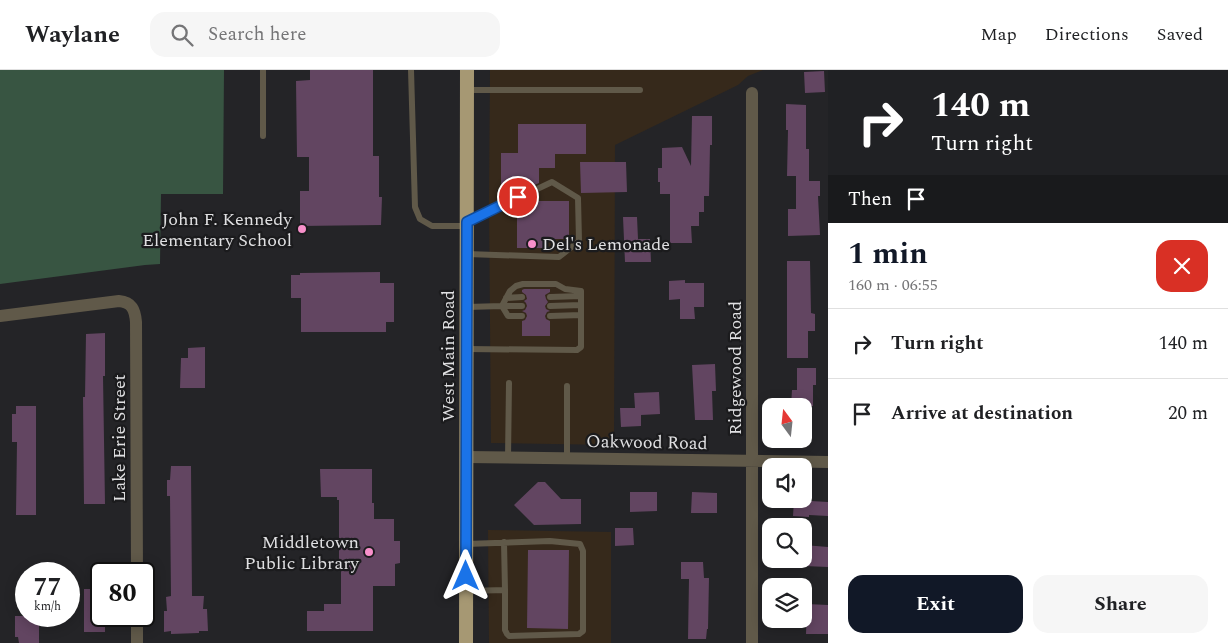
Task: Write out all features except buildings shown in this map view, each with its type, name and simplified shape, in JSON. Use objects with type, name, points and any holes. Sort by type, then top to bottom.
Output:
[{"type":"highway","name":"West Main Road","points":[[466,643],[467,70]]},
{"type":"street","name":"Ridgewood Road","points":[[752,93],[752,643]]},
{"type":"street","name":"Lake Erie Street","points":[[0,316],[119,301],[130,304],[135,311],[137,562]]},
{"type":"street","name":"Oakwood Road","points":[[466,457],[828,462]]},
{"type":"street","points":[[137,627],[137,643]]},
{"type":"lane","points":[[263,70],[264,136]]},
{"type":"lane","points":[[411,70],[415,207],[420,219],[432,226],[467,224],[552,182],[578,198],[579,241],[559,257],[467,254]]},
{"type":"lane","points":[[467,90],[640,90]]},
{"type":"lane","points":[[466,350],[576,350],[581,347],[581,291],[556,284],[524,284],[516,286],[502,306]]},
{"type":"lane","points":[[550,297],[581,296]]},
{"type":"lane","points":[[506,298],[522,297]]},
{"type":"lane","points":[[550,306],[581,305]]},
{"type":"lane","points":[[502,306],[508,316],[522,316]]},
{"type":"lane","points":[[466,307],[522,306]]},
{"type":"lane","points":[[550,316],[581,315]]},
{"type":"lane","points":[[508,458],[509,383]]},
{"type":"lane","points":[[567,459],[568,386]]},
{"type":"lane","points":[[466,544],[504,542],[550,541],[580,544],[584,551],[584,631],[582,633],[509,636],[507,634],[505,630],[504,542]]},
{"type":"lane","points":[[466,591],[505,590]]},
{"type":"shaded area","points":[[490,70],[763,70],[748,76],[738,85],[615,145],[614,445],[491,443]]},
{"type":"shaded area","points":[[488,530],[611,532],[611,643],[489,643]]},
{"type":"green space","points":[[0,70],[224,70],[223,194],[161,194],[160,264],[0,284]]},
{"type":"place","name":"John F. Kennedy Elementary School","points":[[302,229]]},
{"type":"place","name":"Del's Lemonade","points":[[532,244]]},
{"type":"place","name":"Middletown Public Library","points":[[369,552]]},
{"type":"route","points":[[466,576],[467,222],[518,197]]}]
